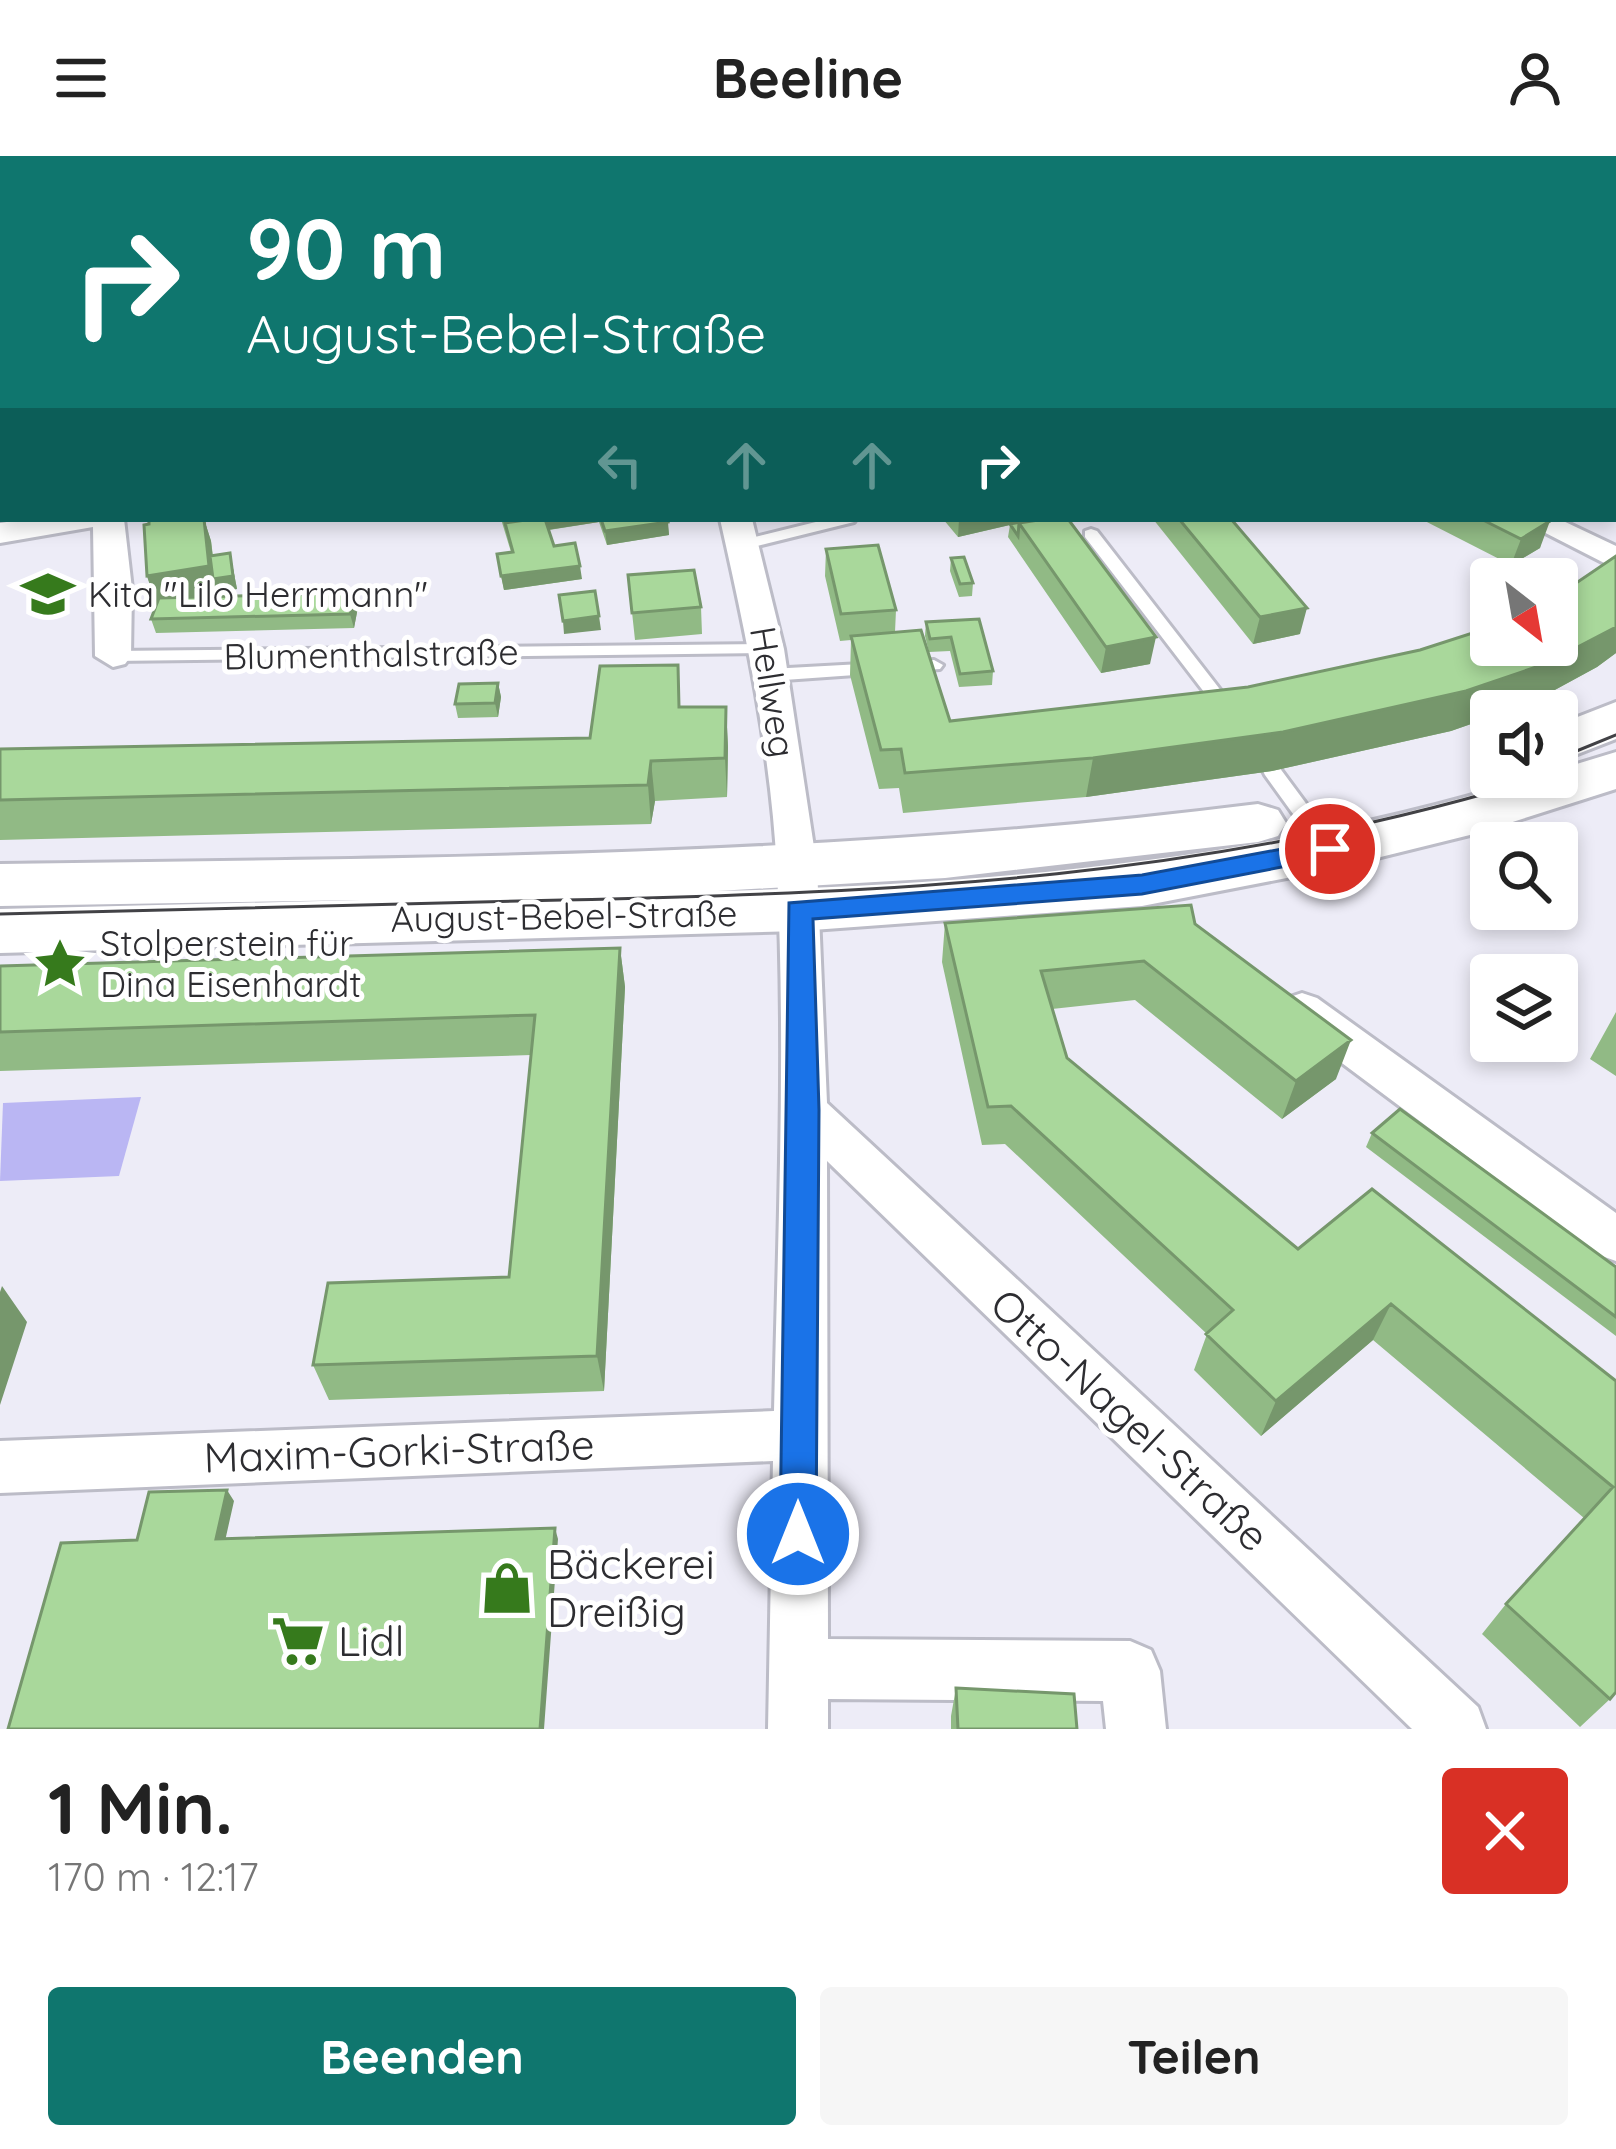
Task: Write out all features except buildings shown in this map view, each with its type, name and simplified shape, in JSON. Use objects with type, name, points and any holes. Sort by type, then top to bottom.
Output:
[{"type":"street","points":[[0,533],[68,522]]},
{"type":"street","name":"Blumenthalstraße","points":[[108,522],[115,589],[113,656]]},
{"type":"street","points":[[1540,522],[1616,559]]},
{"type":"street","name":"Hellweg","points":[[741,531],[769,662],[798,889],[804,1110],[798,1729]]},
{"type":"street","points":[[1578,736],[1616,719]]},
{"type":"street","name":"August-Bebel-Straße","points":[[0,931],[798,889],[1122,866],[1317,833],[1478,814],[1616,770]]},
{"type":"street","name":"August-Bebel-Straße","points":[[1317,833],[1470,776]]},
{"type":"street","points":[[1122,866],[1183,923]]},
{"type":"street","name":"August-Bebel-Straße","points":[[0,885],[798,889]]},
{"type":"street","points":[[1258,978],[1616,1240]]},
{"type":"street","name":"Otto-Nagel-Straße","points":[[804,1110],[1456,1729]]},
{"type":"street","name":"Maxim-Gorki-Straße","points":[[0,1467],[798,1436]]},
{"type":"street","points":[[798,1670],[1130,1671],[1136,1729]]},
{"type":"lane","points":[[741,531],[821,522]]},
{"type":"lane","points":[[1090,534],[1239,726]]},
{"type":"lane","name":"Blumenthalstraße","points":[[113,656],[934,664]]},
{"type":"lane","points":[[1272,771],[1317,833]]},
{"type":"shaded area","points":[[141,1097],[119,1176],[0,1181],[3,1103]]},
{"type":"tram line","points":[[1578,750],[1616,735]]},
{"type":"tram line","points":[[0,914],[690,897],[936,884],[1177,859],[1298,838],[1470,797]]},
{"type":"place","name":"Kita \"Lilo Herrmann\"","points":[[48,594]]},
{"type":"place","name":"Stolperstein für Dina Eisenhardt","points":[[60,964]]},
{"type":"place","name":"Bäckerei Dreißig","points":[[507,1588]]},
{"type":"place","name":"Lidl","points":[[298,1641]]},
{"type":"route","points":[[798,1534],[804,1110],[799,910],[1142,885],[1330,849]]}]
